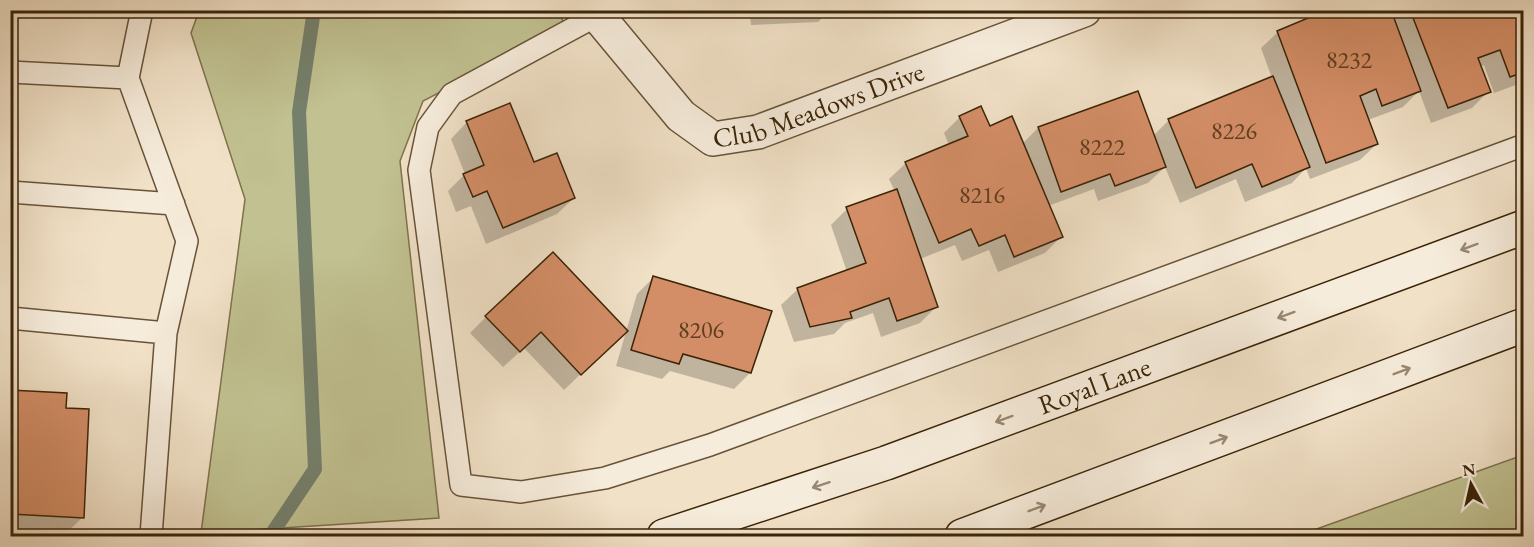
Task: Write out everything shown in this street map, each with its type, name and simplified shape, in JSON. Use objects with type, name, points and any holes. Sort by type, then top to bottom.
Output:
[{"type":"main road","name":"Club Meadows Drive","points":[[594,13],[681,116],[713,139],[758,132],[1084,10]]},
{"type":"main road","name":"Royal Lane","points":[[664,537],[886,463],[1524,227]]},
{"type":"main road","points":[[962,537],[1524,325]]},
{"type":"lane","points":[[142,10],[128,78],[187,241],[166,333],[151,537]]},
{"type":"lane","points":[[594,13],[452,94],[428,127],[420,170],[461,485],[520,492],[605,478],[710,445],[1524,145]]},
{"type":"lane","points":[[10,72],[128,78]]},
{"type":"lane","points":[[10,192],[174,204]]},
{"type":"lane","points":[[10,318],[166,333]]},
{"type":"green space","points":[[199,11],[559,11],[565,27],[423,101],[400,161],[439,518],[201,533],[245,199],[191,33]]},
{"type":"green space","points":[[1523,455],[1523,536],[1297,536]]},
{"type":"building","points":[[1327,10],[1391,10],[1421,91],[1382,106],[1376,89],[1360,96],[1378,144],[1326,163],[1277,31]]},
{"type":"building","points":[[1410,10],[1524,10],[1524,72],[1510,77],[1500,50],[1478,58],[1491,92],[1448,108]]},
{"type":"building","points":[[1273,76],[1310,167],[1262,187],[1252,164],[1196,188],[1168,119]]},
{"type":"building","points":[[1138,91],[1166,167],[1115,186],[1110,174],[1061,192],[1038,127]]},
{"type":"building","points":[[510,103],[534,162],[557,153],[575,198],[503,228],[487,191],[473,197],[463,174],[484,165],[466,121]]},
{"type":"building","points":[[981,106],[990,126],[1012,116],[1063,237],[1014,257],[1005,235],[979,246],[971,229],[939,243],[905,162],[968,136],[959,116]]},
{"type":"building","points":[[897,189],[938,307],[897,321],[889,298],[850,312],[852,318],[810,327],[797,288],[866,263],[846,207]]},
{"type":"building","points":[[553,252],[628,331],[581,375],[541,332],[520,352],[485,316]]},
{"type":"building","points":[[653,276],[772,311],[751,373],[683,354],[679,364],[631,350]]},
{"type":"building","points":[[10,390],[67,393],[66,408],[89,409],[84,518],[10,514]]},
{"type":"waterway","points":[[273,532],[315,469],[299,112],[314,10]]}]
